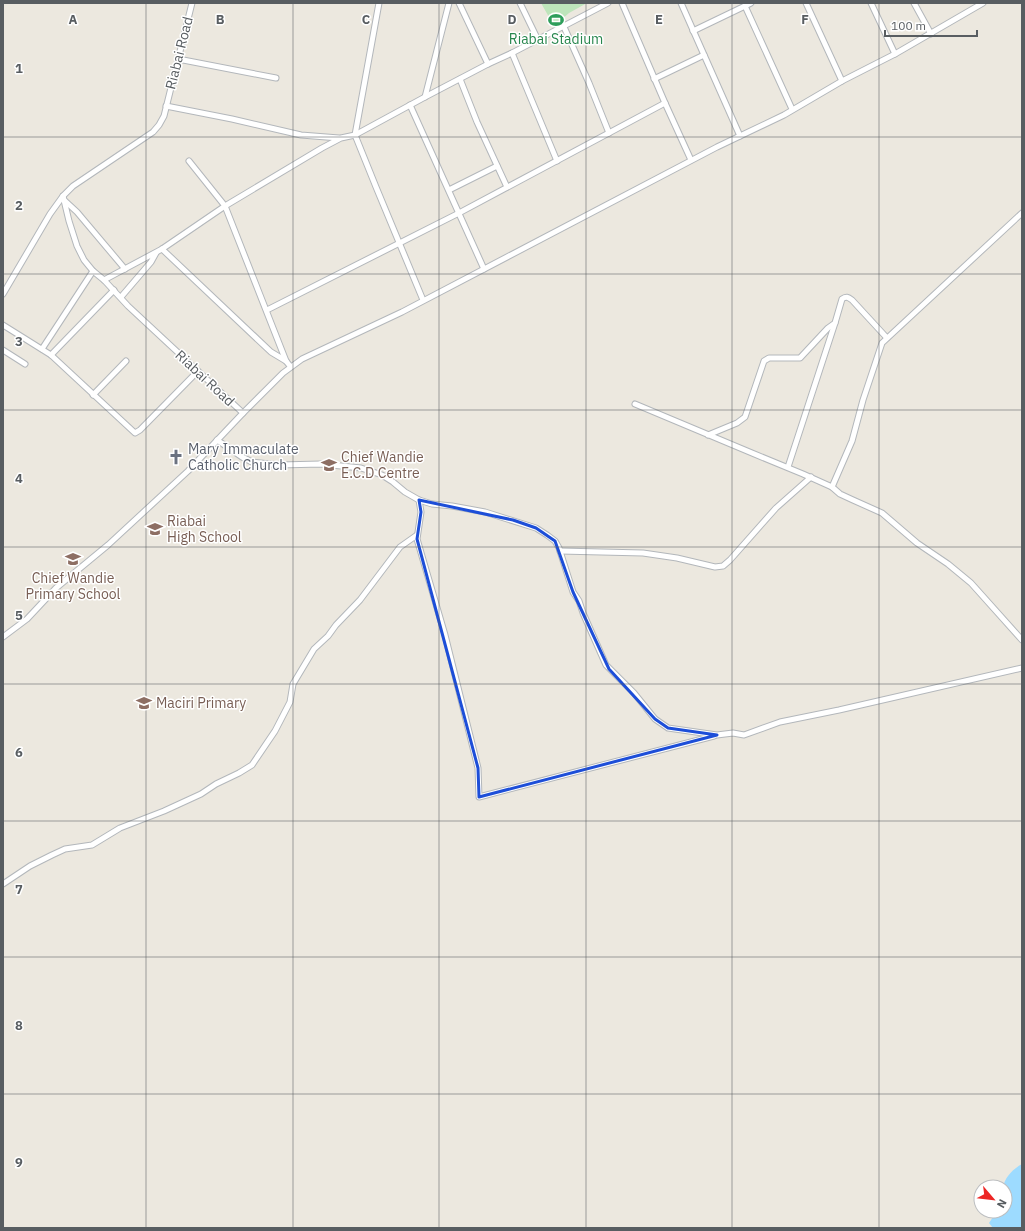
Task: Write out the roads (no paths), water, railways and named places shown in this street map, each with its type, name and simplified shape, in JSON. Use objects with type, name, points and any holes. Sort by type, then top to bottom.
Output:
[{"type":"street","name":"Riabai Road","points":[[3,294],[50,214],[73,186],[153,132],[159,125],[164,116],[192,3]]},
{"type":"street","points":[[379,3],[356,134],[423,300]]},
{"type":"street","points":[[425,97],[449,3]]},
{"type":"street","points":[[459,3],[488,64]]},
{"type":"street","points":[[520,3],[538,40]]},
{"type":"street","points":[[104,280],[159,250],[225,206],[341,138],[356,134],[488,64],[538,40],[608,3]]},
{"type":"street","points":[[622,3],[654,79],[691,160]]},
{"type":"street","points":[[681,3],[740,136]]},
{"type":"street","points":[[693,30],[751,3]]},
{"type":"street","points":[[806,3],[842,81]]},
{"type":"street","points":[[871,3],[895,54]]},
{"type":"street","points":[[914,3],[931,34]]},
{"type":"street","points":[[243,413],[290,366],[302,359],[423,300],[484,269],[566,224],[661,177],[691,160],[780,117],[842,81],[931,34],[983,3]]},
{"type":"street","points":[[745,6],[792,109]]},
{"type":"street","points":[[564,26],[589,82],[609,134]]},
{"type":"street","points":[[512,53],[557,161]]},
{"type":"street","points":[[654,79],[704,55]]},
{"type":"street","points":[[178,59],[276,78]]},
{"type":"street","points":[[460,79],[477,122],[507,187]]},
{"type":"street","points":[[266,310],[382,251],[400,244],[433,225],[459,213],[665,103]]},
{"type":"street","points":[[410,105],[484,269]]},
{"type":"street","points":[[166,106],[301,135],[341,138]]},
{"type":"street","points":[[189,161],[225,206],[286,361],[290,366]]},
{"type":"street","points":[[449,190],[497,166]]},
{"type":"street","name":"Riabai Road","points":[[3,637],[27,619],[56,588],[108,545],[188,471],[243,413],[128,306],[104,280],[93,271],[84,260],[77,246],[64,198]]},
{"type":"street","points":[[64,198],[125,269]]},
{"type":"street","points":[[832,487],[852,440],[880,347],[887,338],[1022,213]]},
{"type":"street","points":[[121,297],[151,262],[159,250]]},
{"type":"street","points":[[159,250],[271,352],[286,361]]},
{"type":"street","points":[[42,349],[93,271]]},
{"type":"street","points":[[51,355],[114,290]]},
{"type":"street","points":[[788,467],[842,299],[848,297],[887,338]]},
{"type":"street","points":[[708,435],[737,423],[745,417],[762,364],[766,359],[800,358],[808,348],[835,323]]},
{"type":"street","points":[[3,325],[51,355],[132,432],[135,433],[137,433],[198,371]]},
{"type":"street","points":[[3,350],[25,364]]},
{"type":"street","points":[[93,395],[126,361]]},
{"type":"street","points":[[635,404],[811,477],[832,487],[840,494],[882,513],[917,543],[948,564],[971,583],[1022,640]]},
{"type":"street","points":[[217,440],[252,462],[279,464],[321,464],[361,468],[382,475],[405,492],[419,500],[432,504],[485,512],[536,528],[555,541],[560,550],[573,592],[579,601],[602,657],[609,669],[634,693],[655,719],[668,728],[717,735]]},
{"type":"street","points":[[560,550],[642,553],[677,558],[715,567],[723,566],[776,508],[811,477]]},
{"type":"street","points":[[419,500],[421,512],[417,539],[444,633],[478,768],[479,797],[717,735],[733,733],[744,735],[750,734],[780,722],[1022,668]]},
{"type":"street","points":[[3,884],[30,866],[52,854],[92,845],[120,828],[164,811],[201,794],[252,764],[275,730],[290,702],[293,684],[314,649],[328,636],[336,625],[360,600],[400,547],[417,535]]},
{"type":"water","points":[[1022,1164],[1022,1228],[993,1228],[989,1223],[992,1219],[1013,1219],[1013,1179],[1007,1179],[1016,1168]]},
{"type":"place","name":"Riabai Stadium","points":[[556,20]]},
{"type":"place","name":"Mary Immaculate Catholic Church","points":[[176,457]]},
{"type":"place","name":"Chief Wandie E.C.D Centre","points":[[329,465]]},
{"type":"place","name":"Riabai High School","points":[[155,529]]},
{"type":"place","name":"Chief Wandie Primary School","points":[[73,559]]},
{"type":"place","name":"Maciri Primary","points":[[144,703]]}]
